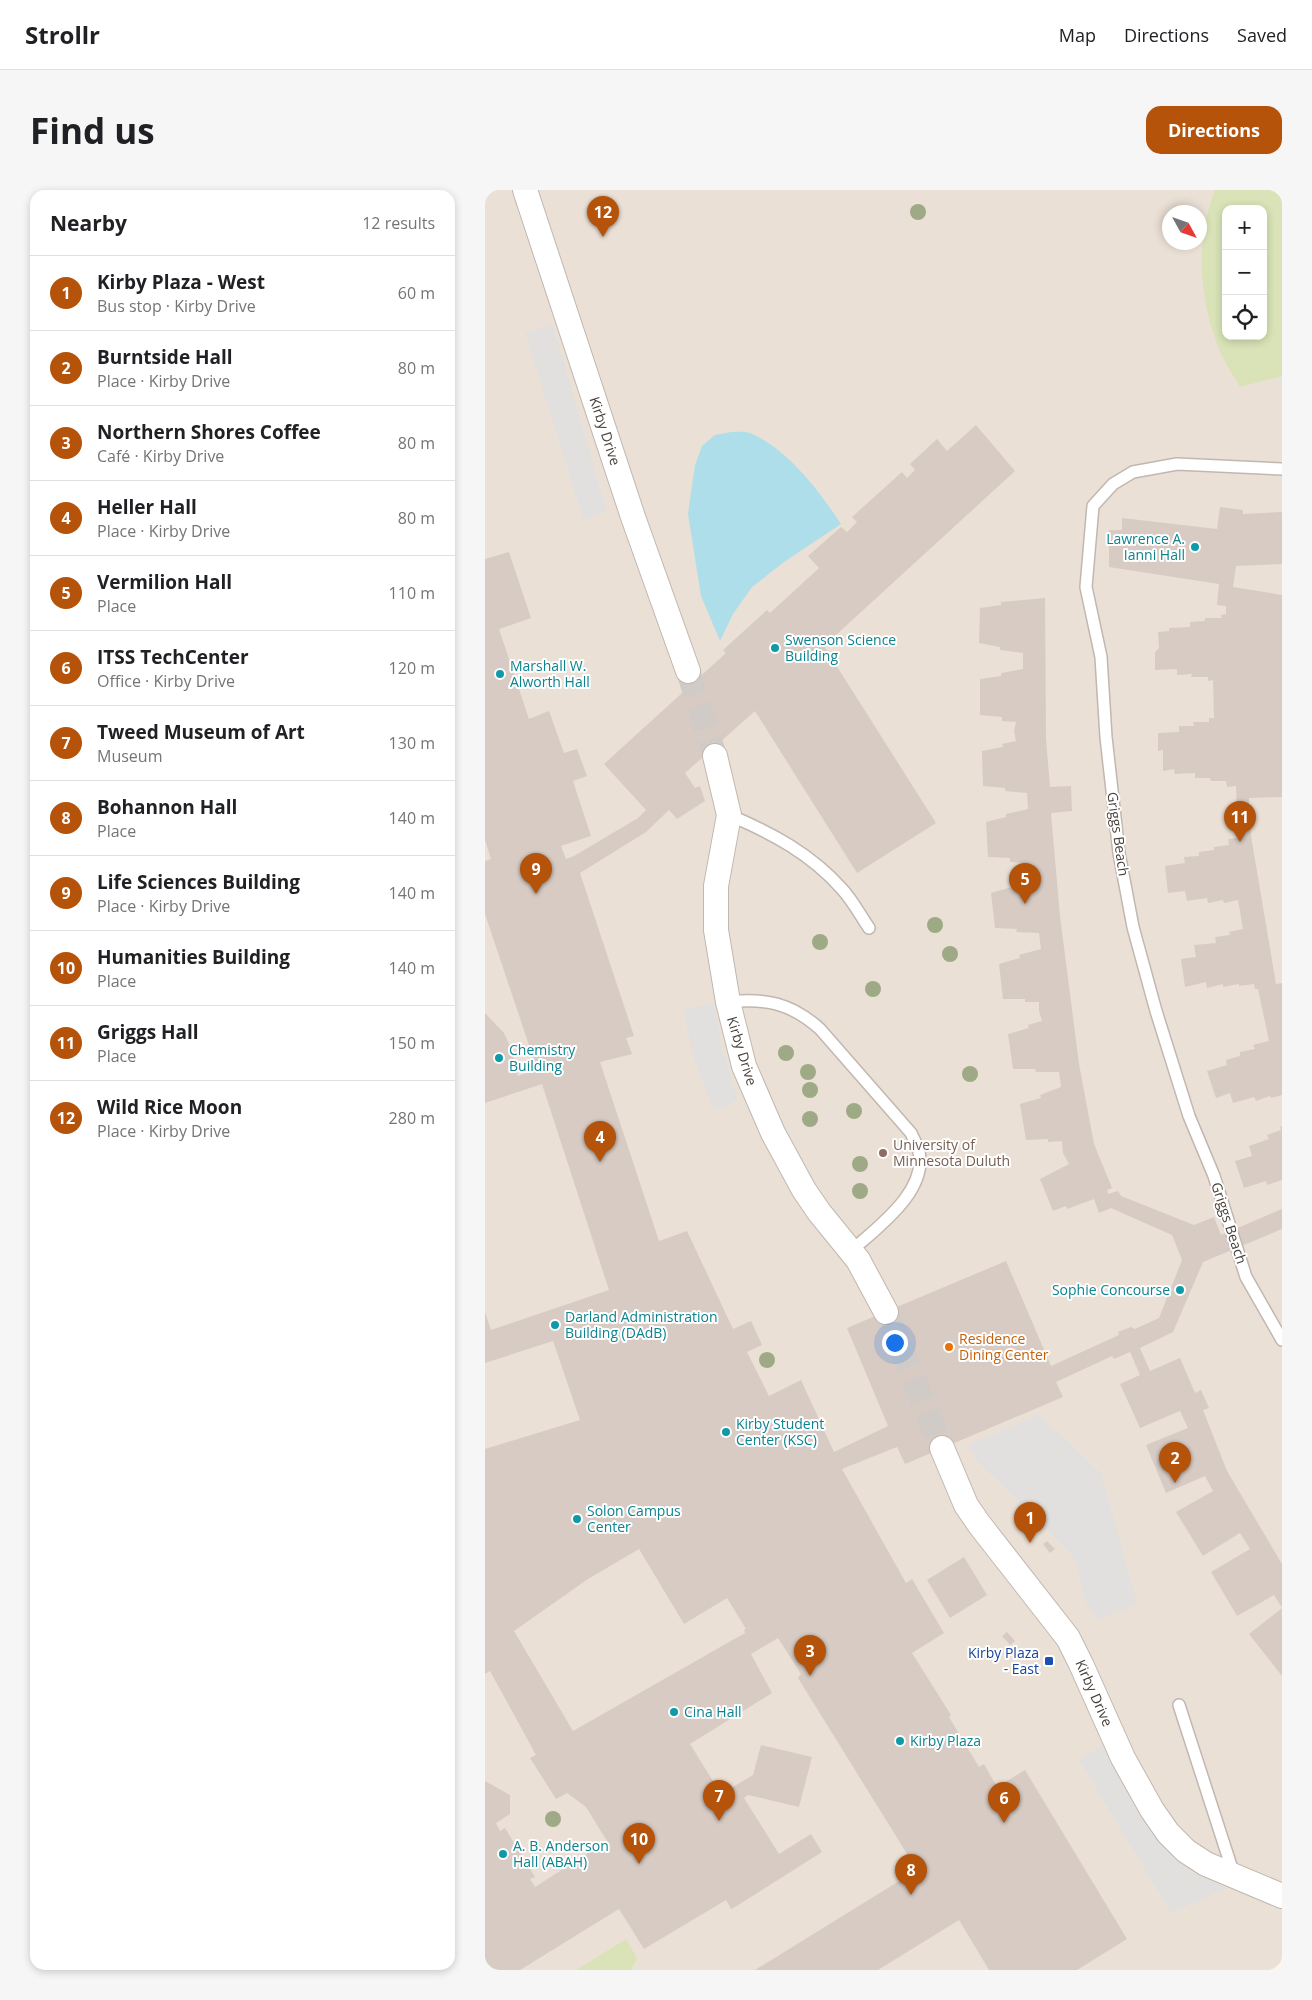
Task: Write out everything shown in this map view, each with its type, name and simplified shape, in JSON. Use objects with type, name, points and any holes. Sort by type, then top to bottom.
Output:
[{"type":"street","name":"Kirby Drive","points":[[525,190],[633,517],[688,671]]},
{"type":"street","name":"Kirby Drive","points":[[715,756],[729,815],[716,886],[716,930],[728,1002],[744,1066],[773,1133],[804,1190],[867,1274],[886,1312]]},
{"type":"street","name":"Kirby Drive","points":[[941,1448],[966,1505],[974,1517],[1068,1638],[1123,1758],[1151,1810],[1168,1833],[1186,1851],[1235,1877],[1282,1896]]},
{"type":"lane","name":"Griggs Beach","points":[[1282,469],[1177,464],[1133,472],[1113,484],[1093,506],[1086,587],[1101,657],[1106,737],[1119,853],[1133,927],[1156,1011],[1189,1116],[1214,1176],[1246,1277],[1282,1340]]},
{"type":"lane","points":[[729,815],[766,831],[800,852],[830,877],[843,891],[869,928]]},
{"type":"lane","points":[[728,1002],[767,1000],[790,1008],[807,1017],[911,1133],[918,1148],[920,1161],[918,1177],[907,1196],[892,1214],[851,1251]]},
{"type":"lane","points":[[1179,1705],[1235,1877]]},
{"type":"shaded area","name":"University of Minnesota Duluth","points":[[485,190],[1282,190],[1282,1970],[485,1970]]},
{"type":"shaded area","points":[[553,324],[607,512],[583,519],[525,333]]},
{"type":"shaded area","points":[[714,1003],[721,1044],[738,1100],[714,1111],[694,1059],[683,1010]]},
{"type":"shaded area","points":[[1039,1414],[1101,1473],[1138,1605],[1096,1620],[1085,1600],[1075,1560],[977,1461],[968,1445]]},
{"type":"shaded area","points":[[1103,1744],[1161,1843],[1191,1872],[1227,1888],[1171,1913],[1079,1760]]},
{"type":"green space","points":[[1215,190],[1282,190],[1282,376],[1240,387],[1225,362],[1212,328],[1203,289],[1202,250],[1207,250],[1207,217]]},
{"type":"green space","points":[[626,1939],[637,1958],[631,1970],[576,1970]]},
{"type":"water","points":[[731,432],[750,433],[777,449],[813,485],[841,524],[784,562],[752,587],[733,614],[720,641],[701,596],[688,514],[695,465],[702,446],[715,435]]},
{"type":"building","points":[[976,425],[1015,471],[824,646],[936,823],[857,873],[755,711],[685,773],[695,788],[700,786],[705,801],[677,819],[669,810],[646,832],[580,873],[634,1036],[626,1038],[632,1054],[600,1062],[659,1241],[687,1231],[733,1329],[751,1321],[762,1345],[747,1352],[769,1396],[801,1380],[834,1452],[888,1426],[847,1328],[1006,1261],[1051,1366],[1119,1335],[1118,1332],[1131,1327],[1135,1329],[1159,1318],[1182,1260],[1172,1235],[1111,1208],[1099,1213],[1094,1199],[1067,1209],[1066,1206],[1053,1211],[1040,1179],[1069,1164],[1063,1153],[1062,1141],[1048,1142],[1048,1139],[1026,1140],[1020,1104],[1041,1098],[1040,1095],[1061,1087],[1059,1072],[1013,1069],[1008,1034],[1029,1028],[1028,1025],[1042,1021],[1039,1002],[1025,1002],[1025,999],[1003,999],[999,964],[1020,958],[1019,955],[1041,949],[1039,933],[1016,932],[1017,929],[995,928],[991,893],[1012,887],[1011,884],[1025,881],[1024,863],[1010,862],[1010,858],[988,857],[986,822],[1006,817],[1006,814],[1028,809],[1027,793],[983,786],[982,751],[1003,747],[1002,744],[1016,741],[1014,731],[1016,722],[1002,721],[1002,717],[980,715],[980,679],[1001,676],[1001,673],[1023,669],[1023,653],[1000,650],[1000,647],[979,643],[980,608],[1001,605],[1001,602],[1045,598],[1046,739],[1050,787],[1071,786],[1072,811],[1051,813],[1060,916],[1079,1064],[1094,1144],[1112,1188],[1107,1190],[1108,1194],[1118,1191],[1121,1196],[1194,1225],[1214,1217],[1221,1235],[1282,1209],[1282,1229],[1203,1262],[1173,1332],[1140,1348],[1150,1371],[1180,1358],[1195,1393],[1201,1390],[1209,1408],[1203,1410],[1227,1471],[1282,1564],[1282,1608],[1274,1595],[1237,1616],[1211,1572],[1250,1549],[1240,1533],[1203,1556],[1176,1512],[1213,1491],[1205,1476],[1166,1493],[1146,1445],[1188,1428],[1180,1411],[1140,1428],[1120,1384],[1140,1375],[1130,1352],[1114,1359],[1112,1356],[1056,1382],[1063,1397],[905,1464],[897,1447],[842,1469],[906,1583],[912,1579],[944,1633],[912,1653],[951,1715],[949,1717],[979,1767],[984,1764],[997,1787],[1025,1770],[1127,1939],[1077,1970],[989,1970],[959,1920],[878,1970],[755,1970],[917,1870],[798,1678],[801,1674],[778,1638],[751,1654],[772,1693],[690,1744],[721,1794],[753,1775],[761,1745],[812,1757],[799,1807],[748,1795],[744,1798],[779,1854],[811,1834],[822,1852],[735,1907],[731,1909],[726,1900],[644,1949],[619,1909],[520,1970],[485,1970],[485,1781],[510,1795],[510,1814],[496,1823],[500,1831],[505,1828],[535,1877],[530,1879],[535,1887],[607,1841],[586,1807],[567,1793],[556,1799],[530,1758],[536,1755],[490,1671],[485,1674],[485,1449],[580,1420],[553,1341],[485,1363],[485,1312],[491,1330],[609,1290],[542,1084],[485,1103],[485,1013],[504,1033],[511,1048],[518,1076],[537,1069],[485,914],[485,861],[491,859],[485,840],[485,559],[509,552],[531,618],[499,629],[529,719],[549,711],[564,753],[577,749],[587,776],[573,781],[591,836],[561,846],[566,859],[638,818],[646,810],[604,764],[726,653],[723,650],[767,610],[770,613],[819,568],[808,556],[841,527],[847,532],[857,522],[852,517],[902,472],[907,478],[915,470],[910,464],[937,439],[947,451]],"holes":[[[639,1549],[684,1624],[727,1598],[746,1629],[744,1630],[745,1633],[573,1731],[514,1631],[588,1579]]]},
{"type":"building","points":[[1220,507],[1243,510],[1243,514],[1282,512],[1282,564],[1236,566],[1233,587],[1282,595],[1282,797],[1249,798],[1249,807],[1251,836],[1276,984],[1282,983],[1282,1095],[1271,1098],[1270,1096],[1256,1101],[1254,1097],[1233,1103],[1230,1093],[1216,1098],[1207,1071],[1227,1065],[1226,1060],[1240,1056],[1240,1052],[1255,1049],[1253,1045],[1269,1041],[1258,989],[1255,989],[1254,984],[1223,987],[1223,984],[1207,988],[1206,982],[1185,987],[1181,959],[1196,957],[1194,945],[1216,943],[1215,937],[1230,935],[1229,932],[1243,929],[1238,900],[1224,903],[1223,900],[1208,903],[1207,898],[1187,901],[1185,891],[1168,893],[1165,866],[1185,863],[1184,857],[1199,856],[1199,852],[1229,845],[1228,839],[1238,838],[1236,786],[1227,787],[1226,781],[1195,778],[1195,773],[1175,774],[1174,769],[1163,771],[1163,750],[1158,751],[1158,733],[1179,732],[1179,726],[1194,726],[1193,722],[1209,722],[1209,718],[1214,718],[1213,680],[1208,681],[1208,677],[1191,677],[1192,674],[1177,675],[1177,669],[1155,670],[1155,652],[1159,648],[1158,632],[1169,631],[1169,628],[1190,627],[1190,622],[1205,621],[1205,618],[1222,618],[1221,615],[1226,614],[1226,606],[1217,605],[1219,584],[1109,567],[1109,530],[1122,530],[1122,518],[1217,529]]},
{"type":"building","points":[[1282,1126],[1282,1180],[1267,1185],[1266,1181],[1244,1188],[1235,1161],[1252,1156],[1249,1146],[1269,1139],[1267,1135],[1281,1130],[1280,1127]]},
{"type":"building","points":[[1047,1541],[1055,1549],[1050,1553],[1043,1544]]},
{"type":"building","points":[[964,1557],[987,1595],[950,1618],[927,1580]]},
{"type":"building","points":[[1282,1608],[1282,1676],[1249,1634]]},
{"type":"building","points":[[1007,1632],[1015,1641],[1010,1645],[1002,1636]]},
{"type":"building","points":[[1019,1647],[1027,1655],[1022,1659],[1015,1651]]},
{"type":"tunnel","points":[[688,671],[715,756]]},
{"type":"tunnel","points":[[886,1312],[942,1448]]},
{"type":"place","name":"Wild Rice Moon","points":[[603,237]]},
{"type":"place","name":"Lawrence A. Ianni Hall","points":[[1195,547]]},
{"type":"place","name":"Swenson Science Building","points":[[775,648]]},
{"type":"place","name":"Marshall W. Alworth Hall","points":[[500,674]]},
{"type":"place","name":"Griggs Hall","points":[[1240,842]]},
{"type":"place","name":"Life Sciences Building","points":[[536,894]]},
{"type":"place","name":"Vermilion Hall","points":[[1025,904]]},
{"type":"place","name":"Chemistry Building","points":[[499,1058]]},
{"type":"place","name":"University of Minnesota Duluth","points":[[883,1153]]},
{"type":"place","name":"Heller Hall","points":[[600,1162]]},
{"type":"place","name":"Sophie Concourse","points":[[1180,1290]]},
{"type":"place","name":"Darland Administration Building (DAdB)","points":[[555,1325]]},
{"type":"place","name":"Residence Dining Center","points":[[949,1347]]},
{"type":"place","name":"Kirby Student Center (KSC)","points":[[726,1432]]},
{"type":"place","name":"Burntside Hall","points":[[1175,1483]]},
{"type":"place","name":"Solon Campus Center","points":[[577,1519]]},
{"type":"place","name":"Kirby Plaza - West","points":[[1030,1543]]},
{"type":"place","name":"Kirby Plaza - East","points":[[1049,1661]]},
{"type":"place","name":"Northern Shores Coffee","points":[[810,1676]]},
{"type":"place","name":"Cina Hall","points":[[674,1712]]},
{"type":"place","name":"Kirby Plaza","points":[[900,1741]]},
{"type":"place","name":"Tweed Museum of Art","points":[[719,1821]]},
{"type":"place","name":"ITSS TechCenter","points":[[1004,1823]]},
{"type":"place","name":"A. B. Anderson Hall (ABAH)","points":[[503,1854]]},
{"type":"place","name":"Humanities Building","points":[[639,1864]]},
{"type":"place","name":"Bohannon Hall","points":[[911,1895]]}]
